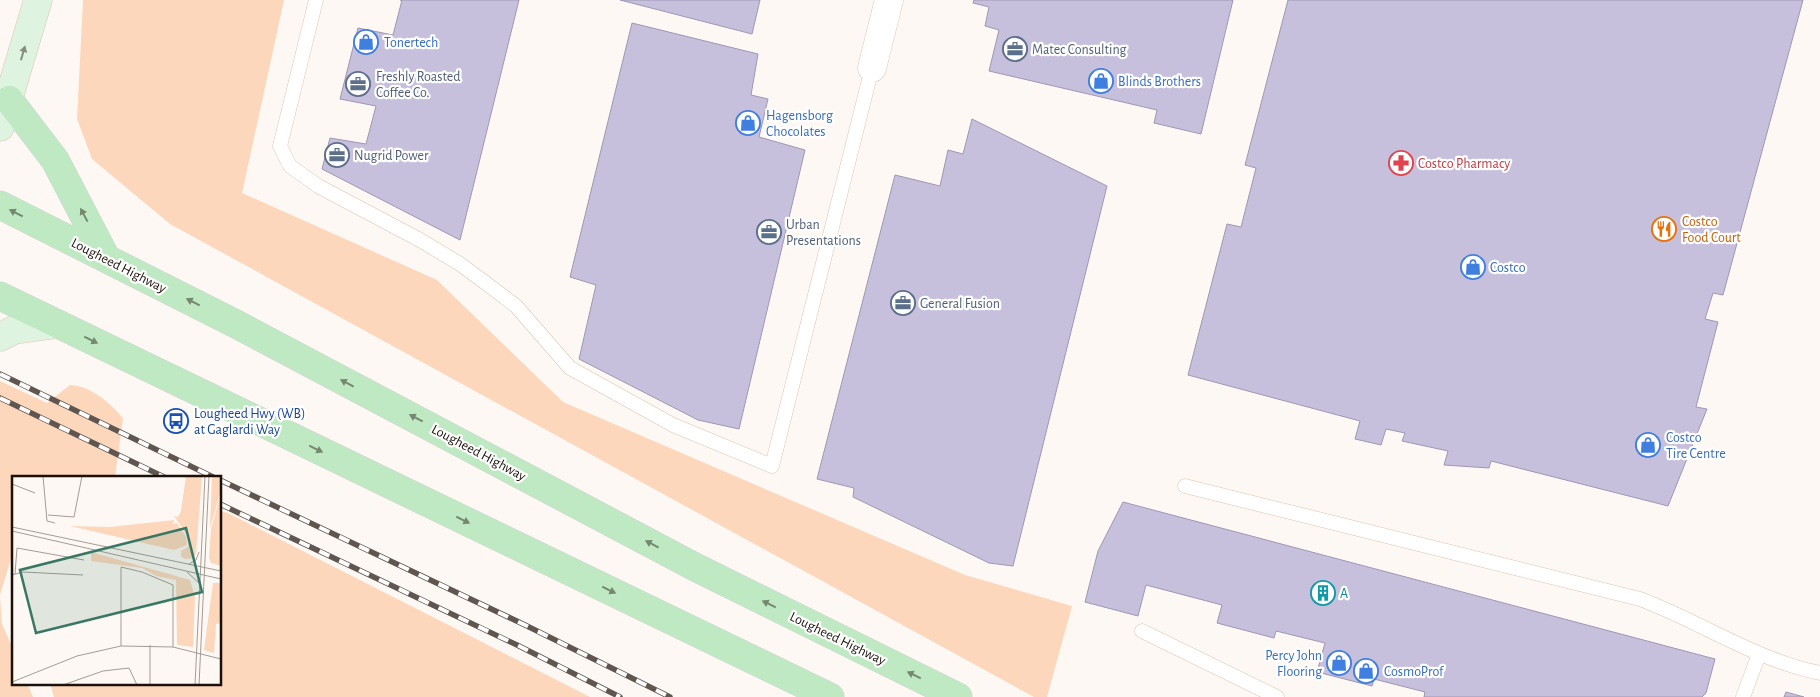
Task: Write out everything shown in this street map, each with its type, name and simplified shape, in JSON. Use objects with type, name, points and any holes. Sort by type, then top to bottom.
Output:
[{"type":"main road","points":[[0,127],[38,0]]},
{"type":"main road","points":[[9,100],[55,160],[106,258]]},
{"type":"main road","name":"Lougheed Highway","points":[[0,205],[462,442],[695,567],[958,697]]},
{"type":"main road","points":[[0,296],[830,697]]},
{"type":"main road","points":[[0,337],[14,330],[58,324]]},
{"type":"street","points":[[872,68],[889,0]]},
{"type":"lane","points":[[316,0],[280,146],[290,166],[318,186],[460,264],[516,306],[570,368],[673,425],[772,466],[872,68]]},
{"type":"lane","points":[[1185,486],[1640,599],[1676,613],[1759,654],[1796,668],[1820,673]]},
{"type":"lane","points":[[1142,631],[1277,697]]},
{"type":"lane","points":[[1743,697],[1759,654]]},
{"type":"shaded area","points":[[83,0],[284,0],[242,193],[437,280],[563,402],[965,575],[1072,606],[1047,697],[1034,697],[170,224],[92,159],[77,119]]},
{"type":"shaded area","points":[[0,381],[47,403],[70,385],[85,388],[112,406],[123,418],[115,476],[12,476],[12,556],[0,595]]},
{"type":"shaded area","points":[[221,511],[228,513],[590,697],[54,697],[50,684],[221,684]]},
{"type":"shaded area","points":[[0,597],[2,624],[12,646],[12,684],[27,684],[33,697],[0,697]]},
{"type":"building","points":[[402,0],[519,0],[460,240],[322,169],[330,138],[366,144],[376,106],[340,99],[358,28],[393,35]]},
{"type":"building","points":[[620,0],[760,0],[752,34]]},
{"type":"building","points":[[974,0],[1233,0],[1201,134],[1154,123],[1157,110],[989,71],[999,30],[985,26],[989,7],[973,3]]},
{"type":"building","name":"Costco","points":[[1288,0],[1803,0],[1723,295],[1713,293],[1705,319],[1718,322],[1696,407],[1707,409],[1668,506],[1491,461],[1489,468],[1444,465],[1448,451],[1402,441],[1405,433],[1386,429],[1381,445],[1355,439],[1360,421],[1188,375],[1227,224],[1241,227],[1256,168],[1245,165]]},
{"type":"building","points":[[632,23],[758,54],[751,95],[768,99],[759,137],[805,150],[739,429],[698,420],[579,359],[596,285],[570,277]]},
{"type":"building","points":[[972,119],[1107,186],[1013,566],[989,563],[853,497],[854,488],[817,479],[895,175],[940,186],[948,150],[963,154]]},
{"type":"building","name":"A","points":[[1123,502],[1715,659],[1706,693],[1702,697],[1424,697],[1425,692],[1374,679],[1372,686],[1317,672],[1325,643],[1276,631],[1274,638],[1217,623],[1222,605],[1146,585],[1138,616],[1085,602],[1098,551]]},
{"type":"building","points":[[1786,692],[1804,697],[1784,697]]},
{"type":"railway","points":[[0,374],[211,476]]},
{"type":"railway","points":[[0,398],[162,476]]},
{"type":"railway","points":[[221,480],[525,625],[670,697]]},
{"type":"railway","points":[[221,504],[517,645],[620,697]]},
{"type":"place","name":"Tonertech","points":[[366,42]]},
{"type":"place","name":"Matec Consulting","points":[[1015,49]]},
{"type":"place","name":"Blinds Brothers","points":[[1101,81]]},
{"type":"place","name":"Freshly Roasted Coffee Co.","points":[[358,84]]},
{"type":"place","name":"Hagensborg Chocolates","points":[[748,123]]},
{"type":"place","name":"Nugrid Power","points":[[337,155]]},
{"type":"place","name":"Costco Pharmacy","points":[[1401,163]]},
{"type":"place","name":"Costco Food Court","points":[[1664,229]]},
{"type":"place","name":"Urban Presentations","points":[[769,232]]},
{"type":"place","name":"Costco","points":[[1473,267]]},
{"type":"place","name":"General Fusion","points":[[903,303]]},
{"type":"place","name":"Lougheed Hwy (WB) at Gaglardi Way","points":[[176,421]]},
{"type":"place","name":"Costco Tire Centre","points":[[1648,445]]},
{"type":"place","name":"A","points":[[1323,593]]},
{"type":"place","name":"Percy John Flooring","points":[[1339,663]]},
{"type":"place","name":"CosmoProf","points":[[1366,671]]}]
